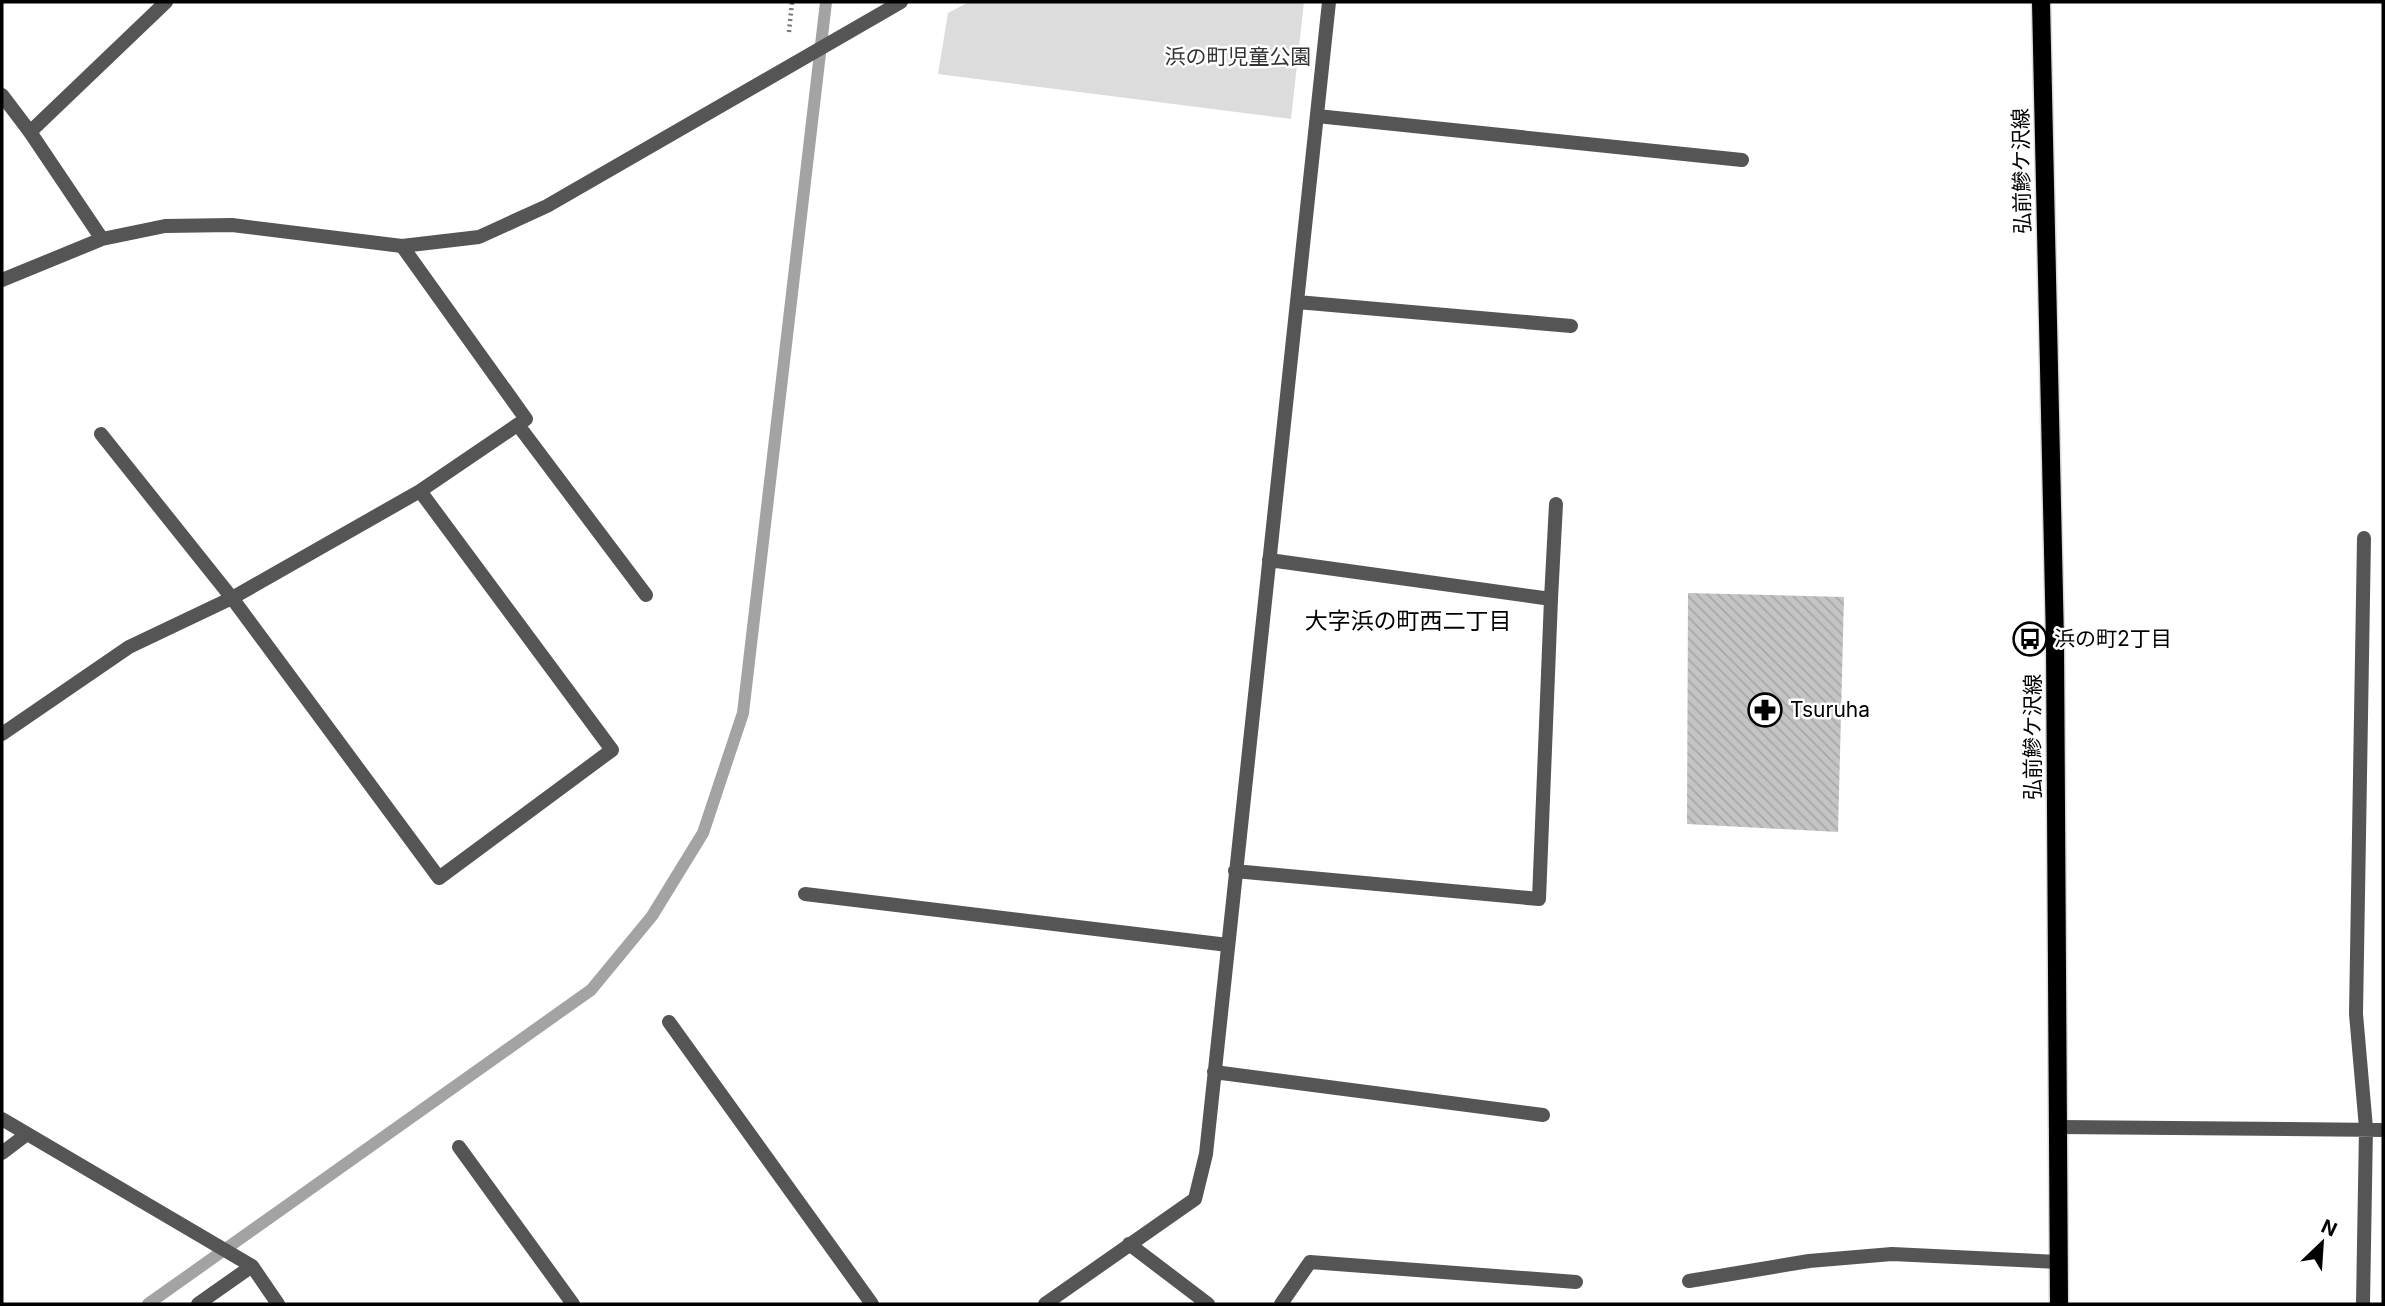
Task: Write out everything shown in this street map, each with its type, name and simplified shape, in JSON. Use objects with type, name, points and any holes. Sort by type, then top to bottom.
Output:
[{"type":"main road","name":"弘前鰺ケ沢線","points":[[2042,2],[2055,628],[2059,1304]]},
{"type":"street","points":[[30,132],[166,2]]},
{"type":"street","points":[[2,280],[102,239],[165,226],[232,225],[402,246],[479,237],[547,206],[901,2]]},
{"type":"street","points":[[1045,1304],[1195,1199],[1206,1154],[1329,2]]},
{"type":"street","points":[[2,95],[102,239]]},
{"type":"street","points":[[1317,116],[1742,160]]},
{"type":"street","points":[[2,734],[129,647],[232,598],[420,491],[526,419],[402,246]]},
{"type":"street","points":[[1297,302],[1571,326]]},
{"type":"street","points":[[518,425],[646,595]]},
{"type":"street","points":[[101,434],[232,598],[439,878],[612,750],[420,491]]},
{"type":"street","points":[[1236,871],[1539,899],[1556,504]]},
{"type":"street","points":[[2363,1304],[2366,1128],[2356,1014],[2364,538]]},
{"type":"street","points":[[1269,560],[1551,599]]},
{"type":"street","points":[[804,894],[1228,945]]},
{"type":"street","points":[[669,1022],[872,1304]]},
{"type":"street","points":[[1214,1072],[1544,1115]]},
{"type":"street","points":[[2,1119],[252,1266],[278,1304]]},
{"type":"street","points":[[2058,1126],[2383,1129]]},
{"type":"street","points":[[2,1153],[27,1134]]},
{"type":"street","points":[[459,1147],[573,1304]]},
{"type":"street","points":[[1129,1244],[1208,1304]]},
{"type":"street","points":[[1689,1281],[1809,1261],[1892,1254],[2059,1262]]},
{"type":"street","points":[[1281,1304],[1310,1262],[1576,1282]]},
{"type":"street","points":[[198,1304],[252,1266]]},
{"type":"green space","name":"浜の町児童公園","points":[[969,2],[1304,2],[1291,119],[938,74],[948,13]]},
{"type":"building","name":"Tsuruha","points":[[1688,593],[1844,597],[1838,832],[1687,824]]},
{"type":"waterway","points":[[148,1304],[591,990],[652,916],[703,833],[743,713],[826,2]]},
{"type":"place","name":"浜の町2丁目","points":[[2030,639]]},
{"type":"place","name":"Tsuruha","points":[[1765,710]]},
{"type":"district","name":"大字浜の町西二丁目","points":[[1408,621]]}]
